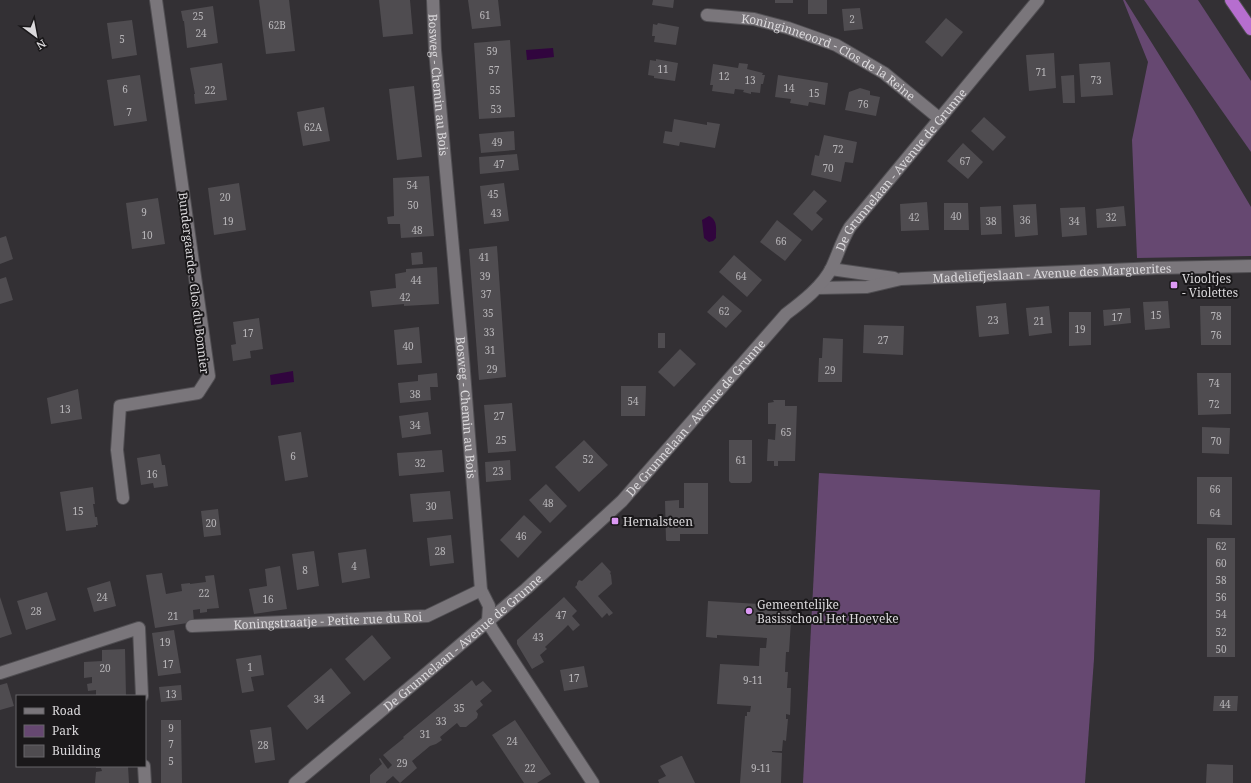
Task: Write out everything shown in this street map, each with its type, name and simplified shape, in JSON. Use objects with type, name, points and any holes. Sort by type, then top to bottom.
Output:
[{"type":"highway","points":[[1231,0],[1251,29]]},
{"type":"street","name":"Bundergaarde - Clos du Bonnier","points":[[123,498],[116,450],[120,406],[198,393],[209,376],[156,0]]},
{"type":"street","name":"Bosweg - Chemin au Bois","points":[[433,0],[435,50],[463,359],[481,590],[490,606],[488,621],[500,642],[593,783]]},
{"type":"street","name":"De Grunnelaan - Avenue de Grunne","points":[[295,783],[526,589],[622,501],[786,314],[817,288],[831,269],[843,238],[850,227],[1038,0]]},
{"type":"street","name":"Koninginneoord - Clos de la Reine","points":[[707,15],[754,19],[788,28],[836,45],[884,73],[940,119]]},
{"type":"street","name":"Madeliefjeslaan - Avenue des Marguerites","points":[[831,269],[901,279],[1251,266]]},
{"type":"street","name":"Madeliefjeslaan - Avenue des Marguerites","points":[[817,288],[867,287],[901,279]]},
{"type":"street","name":"Koningstraatje - Petite rue du Roi","points":[[192,626],[427,616],[481,590]]},
{"type":"street","points":[[0,673],[139,628],[142,695]]},
{"type":"street","points":[[144,767],[145,783]]},
{"type":"green space","points":[[1123,0],[1125,0],[1193,109],[1251,207],[1251,256],[1137,258],[1132,140],[1148,62]]},
{"type":"green space","points":[[1144,0],[1198,0],[1251,81],[1251,152]]},
{"type":"green space","points":[[819,473],[1100,490],[1094,659],[1085,783],[803,783]]},
{"type":"shaded area","points":[[553,48],[554,57],[527,60],[526,50]]},
{"type":"shaded area","points":[[709,216],[714,220],[716,226],[716,238],[709,242],[704,238],[702,220]]},
{"type":"shaded area","points":[[293,371],[294,382],[271,385],[270,375]]},
{"type":"building","points":[[259,0],[289,0],[295,51],[266,54]]},
{"type":"building","points":[[379,0],[410,0],[413,34],[383,37]]},
{"type":"building","points":[[468,0],[498,0],[501,26],[472,29]]},
{"type":"building","points":[[653,0],[674,0],[673,8],[652,5]]},
{"type":"building","points":[[775,0],[793,0],[793,3],[775,3]]},
{"type":"building","points":[[808,0],[827,0],[827,14],[808,14]]},
{"type":"building","points":[[213,6],[218,43],[187,48],[184,21],[181,11]]},
{"type":"building","points":[[860,8],[863,29],[844,31],[842,9]]},
{"type":"building","points":[[946,18],[963,32],[942,57],[925,42]]},
{"type":"building","points":[[132,20],[137,55],[112,59],[107,23]]},
{"type":"building","points":[[658,23],[679,27],[676,45],[654,42],[655,36],[652,36],[653,24],[657,25]]},
{"type":"building","points":[[510,40],[515,117],[479,119],[474,43]]},
{"type":"building","points":[[1054,53],[1056,88],[1029,91],[1026,55]]},
{"type":"building","points":[[656,59],[678,63],[675,81],[654,78],[654,76],[648,75],[650,60],[656,61]]},
{"type":"building","points":[[1110,62],[1113,95],[1081,97],[1079,64]]},
{"type":"building","points":[[222,63],[227,100],[195,104],[195,94],[190,68]]},
{"type":"building","points":[[739,63],[748,64],[747,69],[763,73],[762,75],[765,75],[763,84],[761,84],[760,93],[751,92],[751,94],[743,92],[744,90],[735,89],[734,94],[712,91],[713,85],[710,85],[713,64],[738,68]]},
{"type":"building","points":[[140,75],[147,121],[114,126],[107,80]]},
{"type":"building","points":[[778,75],[828,83],[825,105],[809,102],[808,106],[790,103],[791,99],[775,97]]},
{"type":"building","points":[[1074,75],[1075,103],[1063,103],[1061,76]]},
{"type":"building","points":[[414,86],[422,157],[397,160],[389,89]]},
{"type":"building","points":[[860,88],[870,91],[870,95],[880,97],[876,116],[845,110],[849,92]]},
{"type":"building","points":[[324,107],[330,141],[303,146],[297,112]]},
{"type":"building","points":[[984,117],[1006,137],[993,151],[971,131]]},
{"type":"building","points":[[674,119],[707,125],[707,122],[720,124],[715,148],[680,142],[679,146],[663,143],[665,131],[672,132]]},
{"type":"building","points":[[514,131],[515,150],[481,153],[479,134]]},
{"type":"building","points":[[824,135],[857,142],[853,163],[845,162],[841,182],[811,175],[815,155],[819,156]]},
{"type":"building","points":[[963,143],[983,162],[968,179],[947,161]]},
{"type":"building","points":[[517,154],[519,170],[480,174],[479,157]]},
{"type":"building","points":[[429,176],[434,236],[401,238],[400,224],[388,224],[387,217],[394,216],[393,178]]},
{"type":"building","points":[[239,183],[246,230],[214,235],[208,188]]},
{"type":"building","points":[[504,183],[509,221],[484,224],[480,186]]},
{"type":"building","points":[[814,190],[827,201],[816,213],[823,219],[812,231],[793,214]]},
{"type":"building","points":[[158,198],[165,244],[132,249],[126,203]]},
{"type":"building","points":[[927,202],[929,230],[901,231],[900,204]]},
{"type":"building","points":[[944,203],[968,203],[969,230],[944,230]]},
{"type":"building","points":[[1036,204],[1038,235],[1015,237],[1013,205]]},
{"type":"building","points":[[1001,206],[1002,234],[981,235],[980,207]]},
{"type":"building","points":[[1124,206],[1126,226],[1097,228],[1096,209]]},
{"type":"building","points":[[1085,207],[1087,235],[1062,237],[1060,208]]},
{"type":"building","points":[[777,220],[802,240],[785,261],[760,242]]},
{"type":"building","points":[[6,236],[13,259],[0,264],[0,238]]},
{"type":"building","points":[[497,246],[506,377],[479,380],[469,249]]},
{"type":"building","points":[[422,252],[423,264],[412,265],[411,253]]},
{"type":"building","points":[[734,255],[762,280],[747,297],[719,272]]},
{"type":"building","points":[[437,267],[439,304],[404,306],[404,304],[372,307],[370,291],[396,288],[395,274],[406,272],[406,269]]},
{"type":"building","points":[[6,277],[13,300],[0,304],[0,279]]},
{"type":"building","points":[[723,295],[742,311],[726,328],[707,312]]},
{"type":"building","points":[[1168,301],[1170,328],[1145,330],[1143,302]]},
{"type":"building","points":[[1006,303],[1009,334],[979,337],[976,306]]},
{"type":"building","points":[[1049,306],[1052,333],[1029,336],[1026,308]]},
{"type":"building","points":[[1200,306],[1231,306],[1231,345],[1201,345]]},
{"type":"building","points":[[1130,308],[1131,323],[1104,326],[1103,310]]},
{"type":"building","points":[[1069,312],[1091,312],[1091,345],[1069,346]]},
{"type":"building","points":[[259,318],[263,349],[250,351],[251,358],[233,361],[231,345],[236,344],[233,322]]},
{"type":"building","points":[[864,325],[904,326],[903,355],[863,353]]},
{"type":"building","points":[[419,327],[422,363],[397,365],[394,330]]},
{"type":"building","points":[[658,333],[665,333],[665,348],[658,348]]},
{"type":"building","points":[[823,338],[843,339],[842,382],[818,382],[819,358],[822,358]]},
{"type":"building","points":[[680,349],[696,364],[674,387],[658,372]]},
{"type":"building","points":[[437,373],[438,387],[430,387],[431,400],[400,403],[398,383],[418,381],[418,375]]},
{"type":"building","points":[[1197,373],[1231,373],[1231,414],[1198,415]]},
{"type":"building","points":[[621,386],[646,386],[645,416],[621,416]]},
{"type":"building","points":[[78,389],[82,419],[51,424],[47,398]]},
{"type":"building","points":[[773,400],[785,400],[785,406],[797,406],[795,461],[778,461],[778,466],[774,466],[774,461],[767,461],[768,439],[775,440],[776,424],[768,424],[768,403],[774,402]]},
{"type":"building","points":[[512,403],[516,451],[488,453],[484,405]]},
{"type":"building","points":[[428,412],[431,434],[402,438],[399,416]]},
{"type":"building","points":[[1202,427],[1230,428],[1229,454],[1202,453]]},
{"type":"building","points":[[301,432],[308,477],[285,481],[278,436]]},
{"type":"building","points":[[584,440],[608,465],[579,492],[555,467]]},
{"type":"building","points":[[729,440],[752,440],[752,481],[750,483],[731,483],[729,481]]},
{"type":"building","points":[[442,450],[444,472],[399,476],[397,453]]},
{"type":"building","points":[[160,454],[162,465],[165,465],[168,486],[154,488],[153,483],[141,485],[137,458]]},
{"type":"building","points":[[510,460],[511,480],[486,482],[485,462]]},
{"type":"building","points":[[1197,477],[1232,477],[1232,525],[1197,524]]},
{"type":"building","points":[[684,483],[708,483],[708,534],[680,534],[680,541],[667,541],[665,501],[679,500],[679,508],[684,508]]},
{"type":"building","points":[[546,484],[567,506],[550,523],[529,500]]},
{"type":"building","points":[[93,487],[95,504],[93,504],[98,525],[96,525],[96,527],[66,531],[60,492]]},
{"type":"building","points":[[450,491],[453,519],[413,522],[410,494]]},
{"type":"building","points":[[218,509],[221,535],[204,537],[201,511]]},
{"type":"building","points":[[524,515],[542,532],[518,558],[500,540]]},
{"type":"building","points":[[451,535],[454,563],[430,566],[427,538]]},
{"type":"building","points":[[1207,538],[1235,538],[1235,657],[1207,657]]},
{"type":"building","points":[[366,549],[370,578],[342,583],[338,553]]},
{"type":"building","points":[[314,551],[319,586],[297,590],[292,554]]},
{"type":"building","points":[[602,562],[611,572],[612,584],[598,596],[613,613],[609,616],[607,613],[602,618],[575,587],[579,580],[582,581]]},
{"type":"building","points":[[280,566],[287,609],[254,614],[249,589],[267,586],[265,569]]},
{"type":"building","points":[[162,573],[166,594],[182,591],[181,584],[206,582],[205,576],[214,575],[219,608],[207,609],[207,612],[200,613],[200,609],[193,610],[194,622],[155,628],[146,575]]},
{"type":"building","points":[[110,581],[116,606],[94,612],[87,588]]},
{"type":"building","points":[[47,592],[56,620],[26,630],[17,601]]},
{"type":"building","points":[[0,597],[12,634],[0,638]]},
{"type":"building","points":[[564,597],[577,611],[572,616],[580,625],[573,631],[568,625],[545,647],[547,649],[540,655],[544,662],[532,669],[517,644],[517,640]]},
{"type":"building","name":"Gemeentelijke Basisschool Het Hoeveke","points":[[708,601],[792,606],[789,652],[786,652],[785,672],[788,672],[787,688],[791,688],[790,715],[786,714],[786,719],[788,719],[786,741],[783,740],[782,751],[772,751],[782,753],[781,783],[740,783],[745,716],[747,716],[747,712],[750,712],[751,706],[717,704],[720,664],[759,666],[760,648],[766,648],[767,638],[717,635],[717,638],[706,637]]},
{"type":"building","points":[[174,630],[181,673],[158,676],[152,633]]},
{"type":"building","points":[[372,635],[391,658],[364,681],[345,659]]},
{"type":"building","points":[[125,649],[126,695],[96,695],[96,690],[88,691],[87,684],[92,683],[92,677],[84,678],[84,662],[102,661],[102,650]]},
{"type":"building","points":[[261,655],[264,675],[251,677],[254,691],[242,693],[236,659]]},
{"type":"building","points":[[584,666],[588,687],[564,691],[560,670]]},
{"type":"building","points":[[331,668],[351,693],[307,730],[287,706]]},
{"type":"building","points":[[472,680],[476,686],[483,681],[492,691],[480,701],[483,705],[476,711],[478,714],[477,718],[466,727],[460,727],[457,723],[440,737],[442,740],[430,746],[412,761],[417,768],[400,783],[393,776],[386,783],[370,783],[370,775],[382,764],[379,759],[380,758],[388,769],[392,765],[383,755]]},
{"type":"building","points":[[7,683],[14,706],[0,710],[0,685]]},
{"type":"building","points":[[181,685],[182,700],[161,702],[159,687]]},
{"type":"building","points":[[1214,696],[1238,696],[1237,711],[1213,711]]},
{"type":"building","points":[[161,720],[181,720],[182,783],[161,783]]},
{"type":"building","points":[[515,720],[551,774],[537,783],[524,783],[492,735]]},
{"type":"building","points":[[271,727],[275,760],[255,763],[250,730]]},
{"type":"building","points":[[681,756],[695,783],[659,783],[658,780],[666,776],[660,766]]},
{"type":"building","points":[[1207,764],[1233,765],[1233,783],[1206,783]]},
{"type":"building","points":[[128,767],[129,783],[95,783],[96,772],[102,771],[101,768],[96,768]]},
{"type":"place","name":"Viooltjes - Violettes","points":[[1174,285]]},
{"type":"place","name":"Hernalsteen","points":[[615,521]]},
{"type":"place","name":"Gemeentelijke Basisschool Het Hoeveke","points":[[749,611]]}]
